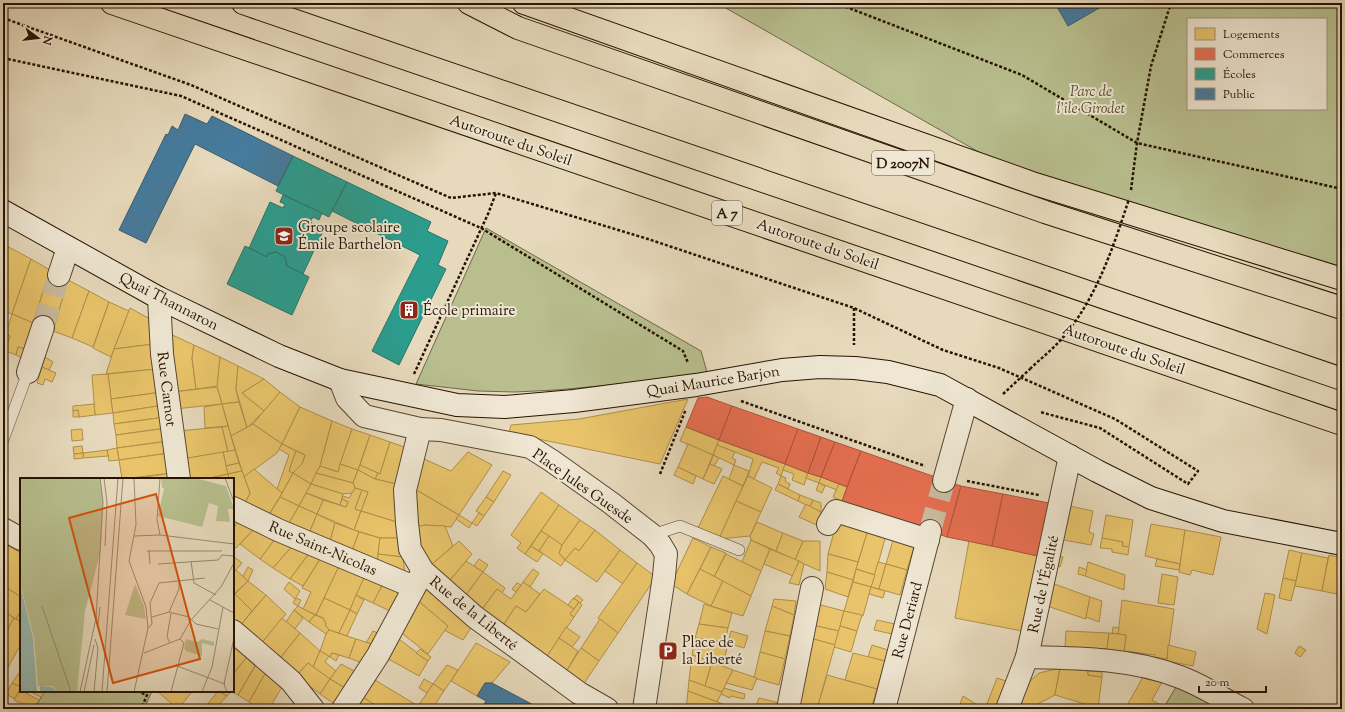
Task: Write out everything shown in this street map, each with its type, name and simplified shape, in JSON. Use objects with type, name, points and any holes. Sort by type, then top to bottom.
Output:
[{"type":"main road","name":"Autoroute du Soleil","points":[[112,3],[1342,424]]},
{"type":"main road","points":[[243,3],[1342,379]]},
{"type":"main road","name":"D 2007N","points":[[470,3],[518,28],[1030,207],[1342,308]]},
{"type":"main road","name":"D 2007N","points":[[524,3],[1035,184],[1342,279]]},
{"type":"street","name":"Quai Thannaron","points":[[3,212],[159,298],[279,356],[340,380]]},
{"type":"street","points":[[59,275],[68,248]]},
{"type":"street","name":"Rue Carnot","points":[[159,298],[162,354],[179,478]]},
{"type":"street","points":[[28,372],[43,327]]},
{"type":"street","name":"Quai Maurice Barjon","points":[[340,380],[457,405],[505,407],[574,401],[782,370],[820,367],[855,368],[888,372],[940,385],[1150,498],[1223,521],[1342,544]]},
{"type":"street","name":"Place Jules Guesde","points":[[340,380],[347,398],[364,416],[420,430],[441,430],[530,447],[611,503],[652,535],[666,554],[644,709]]},
{"type":"street","points":[[945,477],[967,399]]},
{"type":"street","name":"Rue de la Liberté","points":[[420,430],[406,490],[407,523],[410,549],[418,579],[476,617],[579,693],[607,709]]},
{"type":"street","name":"Rue de l'Égalité","points":[[1007,709],[1027,657],[1070,456]]},
{"type":"street","name":"Rue Saint-Nicolas","points":[[234,508],[278,530],[418,579]]},
{"type":"street","name":"Rue Deriard","points":[[828,524],[836,510],[929,536],[884,709]]},
{"type":"street","points":[[3,529],[20,538]]},
{"type":"street","points":[[343,709],[378,655],[418,579]]},
{"type":"street","points":[[788,709],[812,588]]},
{"type":"street","points":[[234,631],[291,681],[313,709]]},
{"type":"street","points":[[1027,657],[1105,659],[1145,666],[1181,677],[1243,709]]},
{"type":"lane","points":[[3,440],[28,372]]},
{"type":"lane","points":[[652,535],[680,526],[739,550]]},
{"type":"path","points":[[836,3],[1022,74],[1137,143],[1342,189]]},
{"type":"path","points":[[1002,396],[1056,345],[1082,310],[1107,264],[1129,199],[1137,143],[1151,66],[1171,3]]},
{"type":"path","points":[[3,18],[191,85],[451,198],[496,193],[648,239],[854,308],[944,350],[1000,368],[1115,419],[1198,470],[1188,484],[1100,428],[1033,411]]},
{"type":"path","points":[[3,58],[181,96],[481,228],[683,351],[696,384],[660,474]]},
{"type":"path","points":[[404,394],[496,193]]},
{"type":"path","points":[[854,308],[855,368]]},
{"type":"path","points":[[740,400],[945,477],[1061,499]]},
{"type":"path","points":[[140,692],[147,695],[141,709]]},
{"type":"green space","name":"Parc de l'île Girodet","points":[[717,3],[1342,3],[1342,279],[1035,184]]},
{"type":"green space","points":[[486,228],[701,351],[707,372],[676,379],[556,390],[515,392],[478,391],[416,384]]},
{"type":"green space","points":[[1176,687],[1221,709],[1163,709]]},
{"type":"green space","points":[[44,692],[152,692],[144,709],[34,709]]},
{"type":"building: Logements","points":[[3,244],[31,259],[12,314],[3,311]]},
{"type":"building: Logements","points":[[31,259],[50,270],[33,323],[12,314]]},
{"type":"building: Logements","points":[[50,270],[68,280],[53,331],[33,323]]},
{"type":"building: Logements","points":[[68,280],[89,291],[72,338],[53,331]]},
{"type":"building: Logements","points":[[89,291],[109,302],[93,347],[72,338]]},
{"type":"building: Logements","points":[[109,302],[129,311],[111,357],[93,348]]},
{"type":"building: Logements","points":[[130,308],[150,319],[154,344],[114,349]]},
{"type":"building: Logements","points":[[12,314],[33,323],[25,349],[18,347],[16,355],[3,350],[3,344],[7,345],[10,336],[6,334]]},
{"type":"building: Logements","points":[[168,333],[194,345],[192,358],[196,389],[173,392]]},
{"type":"building: Logements","points":[[6,334],[10,336],[7,345],[3,344]]},
{"type":"building: Logements","points":[[154,344],[156,369],[106,374],[114,349]]},
{"type":"building: Logements","points":[[194,345],[220,357],[218,386],[196,389],[192,358]]},
{"type":"building: Logements","points":[[18,347],[25,349],[22,358],[16,355]]},
{"type":"building: Logements","points":[[45,357],[53,362],[49,370],[42,367]]},
{"type":"building: Logements","points":[[220,357],[238,366],[236,389],[239,402],[222,404],[217,387]]},
{"type":"building: Logements","points":[[238,366],[264,379],[242,393],[264,411],[247,428],[236,389]]},
{"type":"building: Logements","points":[[42,367],[56,373],[52,382],[45,379],[43,385],[37,383]]},
{"type":"building: Logements","points":[[156,369],[162,392],[111,399],[108,374]]},
{"type":"building: Logements","points":[[108,374],[113,413],[95,415],[92,375]]},
{"type":"building: Logements","points":[[264,379],[280,392],[264,411],[242,393]]},
{"type":"building: Logements","points":[[217,387],[222,404],[175,409],[173,392]]},
{"type":"building: Logements","points":[[162,392],[164,405],[113,413],[111,399]]},
{"type":"building: Logements","points":[[280,392],[300,407],[282,444],[253,424]]},
{"type":"building: Logements","points":[[688,399],[660,464],[509,433],[511,425],[579,419]]},
{"type":"building: Logements","points":[[239,402],[247,428],[231,436],[222,404]]},
{"type":"building: Logements","points":[[94,404],[95,415],[79,417],[78,410],[73,411],[73,406]]},
{"type":"building: Logements","points":[[222,404],[228,426],[205,428],[204,407]]},
{"type":"building: Logements","points":[[164,405],[165,417],[114,424],[113,413]]},
{"type":"building: Logements","points":[[300,407],[332,421],[320,466],[311,484],[293,473],[302,464],[305,455],[282,444]]},
{"type":"building: Logements","points":[[78,410],[79,417],[73,417],[73,411]]},
{"type":"building: Logements","points":[[165,417],[167,428],[116,435],[114,424]]},
{"type":"building: Logements","points":[[332,421],[352,429],[338,472],[320,466]]},
{"type":"building: Logements","points":[[253,424],[282,444],[277,453],[244,477],[231,436]]},
{"type":"building: Logements","points":[[228,426],[235,450],[228,452],[222,427]]},
{"type":"building: Logements","points":[[222,427],[228,452],[182,459],[178,431]]},
{"type":"building: Logements","points":[[686,427],[719,440],[713,455],[680,441]]},
{"type":"building: Logements","points":[[167,428],[169,441],[117,448],[116,435]]},
{"type":"building: Logements","points":[[82,429],[83,440],[72,441],[71,430]]},
{"type":"building: Logements","points":[[352,429],[370,435],[358,470],[340,464]]},
{"type":"building: Logements","points":[[370,435],[390,442],[380,474],[360,465]]},
{"type":"building: Logements","points":[[719,440],[785,464],[781,476],[776,473],[779,468],[762,462],[754,479],[748,476],[753,459],[717,445]]},
{"type":"building: Logements","points":[[169,441],[170,453],[119,460],[117,448]]},
{"type":"building: Logements","points":[[390,442],[407,448],[401,485],[375,479],[378,473],[380,474]]},
{"type":"building: Logements","points":[[282,444],[296,451],[289,471],[293,473],[282,493],[277,489],[289,455],[279,449]]},
{"type":"building: Logements","points":[[688,444],[713,455],[703,479],[678,467]]},
{"type":"building: Logements","points":[[717,445],[735,452],[732,458],[736,460],[734,465],[713,455]]},
{"type":"building: Logements","points":[[82,446],[83,453],[74,454],[73,447]]},
{"type":"building: Logements","points":[[117,448],[119,460],[109,461],[107,450]]},
{"type":"building: Logements","points":[[107,450],[108,456],[83,458],[83,453]]},
{"type":"building: Logements","points":[[235,450],[239,463],[226,466],[223,452]]},
{"type":"building: Logements","points":[[296,451],[305,455],[302,464],[293,473],[289,471]]},
{"type":"building: Logements","points":[[223,452],[228,474],[210,478],[185,478],[182,459]]},
{"type":"building: Logements","points":[[468,452],[492,465],[459,515],[413,488],[424,459],[451,471]]},
{"type":"building: Logements","points":[[83,453],[83,458],[74,459],[74,454]]},
{"type":"building: Logements","points":[[170,453],[172,473],[122,478],[119,460]]},
{"type":"building: Logements","points":[[713,455],[719,458],[714,466],[710,464]]},
{"type":"building: Logements","points":[[239,463],[242,471],[228,474],[226,466]]},
{"type":"building: Logements","points":[[340,464],[358,470],[353,483],[316,473],[320,466],[338,472]]},
{"type":"building: Logements","points":[[710,464],[722,469],[714,484],[703,479]]},
{"type":"building: Logements","points":[[785,464],[808,473],[804,485],[792,480],[794,474],[783,470]]},
{"type":"building: Logements","points":[[360,465],[378,473],[375,479],[358,470]]},
{"type":"building: Logements","points":[[734,465],[749,471],[743,486],[729,479]]},
{"type":"building: Logements","points":[[678,467],[696,476],[693,484],[674,475]]},
{"type":"building: Logements","points":[[254,469],[282,493],[267,518],[243,507],[250,493],[244,477]]},
{"type":"building: Logements","points":[[358,470],[375,479],[401,485],[400,523],[361,511],[368,492],[355,488],[353,483]]},
{"type":"building: Logements","points":[[242,471],[250,493],[243,507],[234,503],[234,478],[229,478],[228,474]]},
{"type":"building: Logements","points":[[503,471],[511,475],[494,502],[486,497]]},
{"type":"building: Logements","points":[[172,473],[173,478],[138,478]]},
{"type":"building: Logements","points":[[293,473],[311,484],[299,506],[280,497]]},
{"type":"building: Logements","points":[[316,473],[353,483],[355,488],[353,493],[343,494],[311,484]]},
{"type":"building: Logements","points":[[808,473],[821,477],[819,483],[806,478]]},
{"type":"building: Logements","points":[[228,474],[229,478],[210,478]]},
{"type":"building: Logements","points":[[723,476],[743,486],[719,539],[697,530]]},
{"type":"building: Logements","points":[[748,476],[772,488],[761,512],[736,501]]},
{"type":"building: Logements","points":[[781,476],[786,478],[785,481],[790,484],[788,489],[778,484]]},
{"type":"building: Logements","points":[[821,477],[839,484],[837,490],[819,483]]},
{"type":"building: Logements","points":[[819,483],[825,486],[822,493],[816,490]]},
{"type":"building: Logements","points":[[311,484],[343,494],[340,505],[306,493]]},
{"type":"building: Logements","points":[[778,484],[800,495],[798,501],[775,490]]},
{"type":"building: Logements","points":[[839,484],[847,487],[842,501],[833,497]]},
{"type":"building: Logements","points":[[355,488],[362,490],[355,509],[361,511],[354,530],[317,514],[323,500],[346,507],[348,502],[342,499],[343,496],[349,498]]},
{"type":"building: Logements","points":[[413,488],[459,515],[451,527],[425,525],[414,527]]},
{"type":"building: Logements","points":[[362,490],[368,492],[361,511],[355,509]]},
{"type":"building: Logements","points":[[541,492],[559,505],[525,554],[517,548],[521,543],[511,535]]},
{"type":"building: Logements","points":[[306,493],[323,500],[317,514],[299,506]]},
{"type":"building: Logements","points":[[800,495],[813,500],[810,507],[798,501]]},
{"type":"building: Logements","points":[[280,497],[299,506],[287,527],[267,518]]},
{"type":"building: Logements","points":[[486,497],[494,502],[484,516],[476,511]]},
{"type":"building: Logements","points":[[342,499],[348,502],[346,507],[340,505]]},
{"type":"building: Logements","points":[[813,500],[821,503],[821,512],[810,507]]},
{"type":"building: Logements","points":[[736,501],[761,512],[750,536],[719,539]]},
{"type":"building: Logements","points":[[806,504],[821,512],[821,527],[799,517]]},
{"type":"building: Logements","points":[[559,505],[580,520],[562,545],[541,531]]},
{"type":"building: Logements","points":[[1065,505],[1093,511],[1089,532],[1094,534],[1091,545],[1058,539]]},
{"type":"building: Logements","points":[[299,506],[317,514],[308,536],[287,527]]},
{"type":"building: Logements","points":[[361,511],[400,523],[402,538],[380,538],[354,530]]},
{"type":"building: Logements","points":[[479,513],[484,516],[477,526],[472,523]]},
{"type":"building: Logements","points":[[317,514],[335,523],[329,545],[308,536]]},
{"type":"building: Logements","points":[[459,515],[472,523],[469,528],[456,519]]},
{"type":"building: Logements","points":[[1106,515],[1133,520],[1129,547],[1122,546],[1123,542],[1102,538]]},
{"type":"building: Logements","points":[[239,517],[257,526],[236,548],[234,547],[234,529]]},
{"type":"building: Logements","points":[[580,520],[595,530],[579,551],[575,548],[565,560],[559,553],[562,545]]},
{"type":"building: Logements","points":[[837,521],[868,530],[858,562],[828,554]]},
{"type":"building: Logements","points":[[757,522],[783,533],[776,551],[751,540],[750,536]]},
{"type":"building: Logements","points":[[335,523],[359,532],[351,554],[329,545]]},
{"type":"building: Logements","points":[[1151,524],[1185,530],[1180,564],[1145,556]]},
{"type":"building: Logements","points":[[425,525],[445,526],[453,546],[430,566],[418,547],[414,527]]},
{"type":"building: Logements","points":[[257,526],[278,535],[260,559],[240,544]]},
{"type":"building: Logements","points":[[595,530],[620,550],[597,582],[565,560],[575,548],[579,551]]},
{"type":"building: Logements","points":[[868,530],[886,535],[875,575],[856,569]]},
{"type":"building: Logements","points":[[1185,530],[1221,537],[1213,575],[1192,570],[1190,575],[1179,572]]},
{"type":"building: Logements","points":[[541,531],[549,536],[539,551],[531,546]]},
{"type":"building: Logements","points":[[359,532],[380,538],[377,564],[351,554]]},
{"type":"building: Logements","points":[[783,533],[803,541],[795,560],[776,551]]},
{"type":"building: Logements","points":[[278,535],[295,543],[273,568],[260,559]]},
{"type":"building: Logements","points":[[549,536],[562,545],[559,553],[565,560],[561,566],[539,551]]},
{"type":"building: Logements","points":[[894,537],[915,543],[907,570],[886,564]]},
{"type":"building: Logements","points":[[380,538],[402,538],[403,557],[378,554]]},
{"type":"building: Logements","points":[[693,538],[711,547],[687,594],[671,584]]},
{"type":"building: Logements","points":[[1102,538],[1123,542],[1122,546],[1129,547],[1128,555],[1112,552],[1112,549],[1100,548]]},
{"type":"building: Logements","points":[[751,540],[770,549],[761,571],[742,562]]},
{"type":"building: Logements","points":[[459,541],[472,554],[446,585],[430,566]]},
{"type":"building: Logements","points":[[803,541],[820,541],[820,571],[795,560]]},
{"type":"building: Logements","points":[[969,541],[1038,556],[1022,631],[955,618]]},
{"type":"building: Logements","points":[[3,543],[20,552],[20,596],[3,586]]},
{"type":"building: Logements","points":[[295,543],[311,551],[290,579],[273,568]]},
{"type":"building: Logements","points":[[531,546],[543,554],[537,562],[525,554]]},
{"type":"building: Logements","points":[[711,547],[726,553],[714,577],[700,569]]},
{"type":"building: Logements","points":[[770,549],[799,561],[793,576],[764,564]]},
{"type":"building: Logements","points":[[620,550],[637,563],[623,584],[605,571]]},
{"type":"building: Logements","points":[[1289,550],[1302,553],[1296,581],[1283,578]]},
{"type":"building: Logements","points":[[311,551],[322,556],[303,586],[290,579]]},
{"type":"building: Logements","points":[[1302,553],[1328,558],[1322,591],[1295,586]]},
{"type":"building: Logements","points":[[378,554],[403,557],[405,575],[377,564]]},
{"type":"building: Logements","points":[[726,554],[761,571],[751,596],[714,577]]},
{"type":"building: Logements","points":[[828,554],[858,562],[853,580],[827,572]]},
{"type":"building: Logements","points":[[1055,555],[1063,557],[1060,567],[1053,565]]},
{"type":"building: Logements","points":[[1329,555],[1342,558],[1342,595],[1322,591]]},
{"type":"building: Logements","points":[[322,556],[340,564],[316,615],[303,609],[311,592],[302,588]]},
{"type":"building: Logements","points":[[234,557],[242,563],[234,572]]},
{"type":"building: Logements","points":[[479,559],[488,565],[483,572],[474,566]]},
{"type":"building: Logements","points":[[1157,559],[1180,564],[1179,570],[1155,566]]},
{"type":"building: Logements","points":[[466,561],[483,572],[463,599],[446,585]]},
{"type":"building: Logements","points":[[799,561],[804,564],[799,585],[789,583]]},
{"type":"building: Logements","points":[[878,562],[886,564],[879,589],[871,587]]},
{"type":"building: Logements","points":[[1088,562],[1125,575],[1124,590],[1085,576]]},
{"type":"building: Logements","points":[[637,563],[656,577],[618,633],[598,618]]},
{"type":"building: Logements","points":[[340,564],[365,576],[350,610],[324,598]]},
{"type":"building: Logements","points":[[886,564],[907,570],[900,595],[879,589]]},
{"type":"building: Logements","points":[[248,567],[253,570],[248,581],[243,576]]},
{"type":"building: Logements","points":[[1079,567],[1087,570],[1085,576],[1078,574]]},
{"type":"building: Logements","points":[[533,569],[539,573],[530,587],[523,582]]},
{"type":"building: Logements","points":[[700,569],[723,581],[711,606],[687,594]]},
{"type":"building: Logements","points":[[856,569],[875,575],[871,587],[853,582]]},
{"type":"building: Logements","points":[[236,570],[248,581],[234,594],[234,572]]},
{"type":"building: Logements","points":[[483,572],[505,588],[502,593],[497,589],[480,612],[463,599]]},
{"type":"building: Logements","points":[[827,572],[853,580],[848,597],[825,589]]},
{"type":"building: Logements","points":[[1162,574],[1178,577],[1174,605],[1158,603]]},
{"type":"building: Logements","points":[[365,576],[383,584],[373,603],[356,595]]},
{"type":"building: Logements","points":[[1283,578],[1296,581],[1291,601],[1279,598]]},
{"type":"building: Logements","points":[[248,581],[266,595],[252,611],[235,594]]},
{"type":"building: Logements","points":[[723,581],[751,596],[743,616],[711,606]]},
{"type":"building: Logements","points":[[289,582],[300,591],[295,599],[284,589]]},
{"type":"building: Logements","points":[[523,582],[540,594],[526,612],[516,606],[502,627],[480,612],[497,589],[511,599]]},
{"type":"building: Logements","points":[[853,582],[871,587],[863,616],[844,611]]},
{"type":"building: Logements","points":[[1049,582],[1090,597],[1086,619],[1044,605]]},
{"type":"building: Logements","points":[[517,583],[521,585],[516,592],[512,589]]},
{"type":"building: Logements","points":[[383,584],[402,592],[392,612],[373,603]]},
{"type":"building: Logements","points":[[427,584],[474,623],[463,640],[444,630],[448,626],[416,599]]},
{"type":"building: Logements","points":[[871,587],[885,591],[883,598],[869,594]]},
{"type":"building: Logements","points":[[7,588],[20,596],[20,613],[16,619],[3,611],[3,595]]},
{"type":"building: Logements","points":[[544,589],[574,609],[570,614],[574,617],[546,658],[502,627],[516,606],[526,612]]},
{"type":"building: Logements","points":[[1265,593],[1275,595],[1267,634],[1257,629]]},
{"type":"building: Logements","points":[[234,594],[252,611],[239,627],[234,622]]},
{"type":"building: Logements","points":[[266,595],[286,614],[260,645],[239,627]]},
{"type":"building: Logements","points":[[356,595],[364,600],[357,614],[350,610]]},
{"type":"building: Logements","points":[[577,595],[583,600],[580,603],[574,598]]},
{"type":"building: Logements","points":[[1090,597],[1102,601],[1099,622],[1086,617]]},
{"type":"building: Logements","points":[[296,598],[301,600],[298,606],[293,603]]},
{"type":"building: Logements","points":[[324,598],[350,610],[339,633],[329,630],[325,625],[326,624],[323,618],[316,615]]},
{"type":"building: Logements","points":[[573,598],[579,602],[574,609],[568,605]]},
{"type":"building: Logements","points":[[416,599],[448,626],[428,654],[398,630]]},
{"type":"building: Logements","points":[[774,599],[796,601],[794,615],[772,606]]},
{"type":"building: Logements","points":[[1122,600],[1174,609],[1167,659],[1155,657],[1155,655],[1124,651],[1126,635],[1118,634]]},
{"type":"building: Logements","points":[[579,602],[582,605],[574,617],[570,614]]},
{"type":"building: Logements","points":[[704,604],[732,613],[728,628],[699,624]]},
{"type":"building: Logements","points":[[817,604],[844,611],[839,631],[812,625]]},
{"type":"building: Logements","points":[[298,606],[315,615],[309,622],[294,610]]},
{"type":"building: Logements","points":[[772,606],[794,615],[790,636],[765,631]]},
{"type":"building: Logements","points":[[294,610],[303,618],[295,629],[286,622]]},
{"type":"building: Logements","points":[[350,610],[357,614],[347,636],[339,633]]},
{"type":"building: Logements","points":[[3,611],[14,618],[3,637]]},
{"type":"building: Logements","points":[[844,611],[862,615],[857,631],[840,626]]},
{"type":"building: Logements","points":[[20,613],[20,621],[16,619]]},
{"type":"building: Logements","points":[[315,615],[323,618],[326,624],[325,625],[329,630],[326,634],[309,622]]},
{"type":"building: Logements","points":[[14,618],[20,621],[20,646],[3,676],[3,637]]},
{"type":"building: Logements","points":[[282,618],[300,633],[278,661],[260,645]]},
{"type":"building: Logements","points":[[600,619],[618,633],[599,661],[581,648]]},
{"type":"building: Logements","points":[[877,620],[895,624],[892,634],[874,630]]},
{"type":"building: Logements","points":[[699,624],[728,628],[725,642],[695,638]]},
{"type":"building: Logements","points":[[812,625],[839,631],[835,645],[810,638]]},
{"type":"building: Logements","points":[[840,626],[857,631],[851,652],[834,647]]},
{"type":"building: Logements","points":[[566,627],[580,637],[572,647],[559,638]]},
{"type":"building: Logements","points":[[1113,627],[1119,628],[1118,634],[1112,633]]},
{"type":"building: Logements","points":[[329,630],[356,639],[349,658],[332,653],[330,657],[320,651]]},
{"type":"building: Logements","points":[[373,631],[380,634],[375,645],[366,643]]},
{"type":"building: Logements","points":[[731,631],[748,636],[744,648],[728,643]]},
{"type":"building: Logements","points":[[765,631],[790,636],[785,659],[760,652]]},
{"type":"building: Logements","points":[[1066,631],[1109,633],[1107,649],[1065,648]]},
{"type":"building: Logements","points":[[300,633],[320,651],[313,667],[308,663],[296,676],[278,661]]},
{"type":"building: Logements","points":[[1109,633],[1126,635],[1124,653],[1107,649]]},
{"type":"building: Logements","points":[[395,636],[428,661],[419,676],[383,656]]},
{"type":"building: Logements","points":[[559,638],[578,651],[566,672],[546,658]]},
{"type":"building: Logements","points":[[695,638],[728,643],[723,666],[692,655]]},
{"type":"building: Logements","points":[[810,638],[835,645],[817,709],[796,709]]},
{"type":"building: Logements","points":[[356,639],[375,645],[365,664],[349,658]]},
{"type":"building: Logements","points":[[476,643],[510,662],[492,683],[485,683],[477,696],[451,681]]},
{"type":"building: Logements","points":[[234,645],[247,657],[234,673]]},
{"type":"building: Logements","points":[[872,645],[888,650],[885,661],[868,657]]},
{"type":"building: Logements","points":[[1168,645],[1196,652],[1193,666],[1167,661]]},
{"type":"building: Logements","points":[[1299,646],[1306,650],[1300,657],[1295,653]]},
{"type":"building: Logements","points":[[581,648],[599,661],[583,685],[566,672]]},
{"type":"building: Logements","points":[[420,649],[431,657],[428,661],[416,653]]},
{"type":"building: Logements","points":[[320,651],[329,656],[325,662],[336,671],[330,679],[313,667]]},
{"type":"building: Logements","points":[[760,652],[785,659],[779,685],[754,678]]},
{"type":"building: Logements","points":[[332,653],[339,655],[336,661],[330,657]]},
{"type":"building: Logements","points":[[853,653],[885,661],[877,689],[845,680]]},
{"type":"building: Logements","points":[[692,655],[712,662],[705,686],[689,680]]},
{"type":"building: Logements","points":[[247,657],[255,666],[238,695],[232,692],[234,692],[234,673]]},
{"type":"building: Logements","points":[[712,662],[733,670],[722,692],[705,686]]},
{"type":"building: Logements","points":[[308,663],[330,679],[320,694],[296,676]]},
{"type":"building: Logements","points":[[341,664],[360,674],[350,691],[330,679]]},
{"type":"building: Logements","points":[[256,665],[266,672],[249,702],[238,695]]},
{"type":"building: Logements","points":[[447,665],[458,670],[444,691],[433,684]]},
{"type":"building: Logements","points":[[1060,668],[1055,695],[1038,704],[1037,709],[1018,709],[1028,683],[1039,673]]},
{"type":"building: Logements","points":[[1060,668],[1088,671],[1088,675],[1102,677],[1098,708],[1055,695]]},
{"type":"building: Logements","points":[[733,670],[757,678],[752,690],[726,683]]},
{"type":"building: Logements","points":[[20,671],[20,687],[12,683]]},
{"type":"building: Logements","points":[[1088,671],[1102,672],[1102,677],[1088,675]]},
{"type":"building: Logements","points":[[266,672],[283,685],[269,709],[260,709],[249,702]]},
{"type":"building: Logements","points":[[827,675],[877,689],[871,709],[817,709]]},
{"type":"building: Logements","points":[[370,677],[423,709],[381,709],[358,694]]},
{"type":"building: Logements","points":[[1143,677],[1162,682],[1152,700],[1162,706],[1161,709],[1125,709]]},
{"type":"building: Logements","points":[[997,678],[1009,682],[999,709],[985,709]]},
{"type":"building: Logements","points":[[330,679],[350,691],[340,708],[320,694]]},
{"type":"building: Logements","points":[[424,679],[433,684],[427,693],[419,688]]},
{"type":"building: Logements","points":[[689,680],[722,692],[717,702],[688,691]]},
{"type":"building: Logements","points":[[12,683],[20,687],[15,699],[6,694]]},
{"type":"building: Logements","points":[[433,684],[444,691],[432,709],[423,709],[418,706]]},
{"type":"building: Logements","points":[[724,688],[745,694],[744,699],[731,696],[730,698],[721,694]]},
{"type":"building: Logements","points":[[20,690],[20,692],[24,692],[39,700],[34,709],[14,700]]},
{"type":"building: Logements","points":[[688,691],[731,707],[730,709],[686,709]]},
{"type":"building: Logements","points":[[31,692],[44,692],[41,697]]},
{"type":"building: Logements","points":[[158,692],[190,692],[191,693],[178,709]]},
{"type":"building: Logements","points":[[217,692],[227,696],[215,709],[211,709],[207,705]]},
{"type":"building: Logements","points":[[220,692],[231,692],[227,696]]},
{"type":"building: Logements","points":[[358,694],[381,709],[348,709]]},
{"type":"building: Logements","points":[[963,696],[984,709],[958,709]]},
{"type":"building: Logements","points":[[759,698],[779,703],[777,709],[755,709]]},
{"type":"building: Commerces","points":[[707,397],[732,406],[719,440],[686,427],[698,398]]},
{"type":"building: Commerces","points":[[732,406],[798,429],[785,464],[719,440]]},
{"type":"building: Commerces","points":[[798,429],[821,437],[808,473],[785,464]]},
{"type":"building: Commerces","points":[[821,437],[835,442],[821,477],[808,473]]},
{"type":"building: Commerces","points":[[835,442],[861,451],[847,487],[821,477]]},
{"type":"building: Commerces","points":[[861,451],[961,486],[947,537],[842,501]]},
{"type":"building: Commerces","points":[[961,486],[1003,494],[992,546],[947,537]]},
{"type":"building: Commerces","points":[[1003,494],[1049,503],[1038,556],[992,546]]},
{"type":"building: Écoles","points":[[293,156],[347,182],[329,217],[276,191]]},
{"type":"building: Écoles","name":"École primaire","points":[[347,182],[431,222],[427,231],[448,241],[438,265],[446,269],[399,365],[372,351],[420,255],[332,211]]},
{"type":"building: Écoles","points":[[283,195],[322,213],[319,220],[313,217],[310,222],[324,229],[303,274],[287,266],[285,257],[276,252],[268,254],[267,257],[249,248],[270,202],[283,208],[285,204],[280,202]]},
{"type":"building: Écoles","points":[[245,246],[267,257],[268,254],[276,252],[285,257],[287,266],[309,277],[292,315],[227,284]]},
{"type":"building: Public","points":[[1055,3],[1108,3],[1068,26]]},
{"type":"building: Public","points":[[185,114],[207,124],[212,116],[293,156],[278,186],[195,144],[146,243],[119,230],[166,134],[168,135],[172,126],[178,130]]},
{"type":"building: Public","points":[[485,683],[492,683],[541,709],[481,709],[486,701],[477,696]]},
{"type":"tunnel","points":[[43,327],[59,275]]},
{"type":"tunnel","points":[[930,531],[944,481]]},
{"type":"place","name":"Groupe scolaire Émile Barthelon","points":[[284,236]]},
{"type":"place","name":"École primaire","points":[[409,310]]},
{"type":"place","name":"Place de la Liberté","points":[[668,651]]}]
